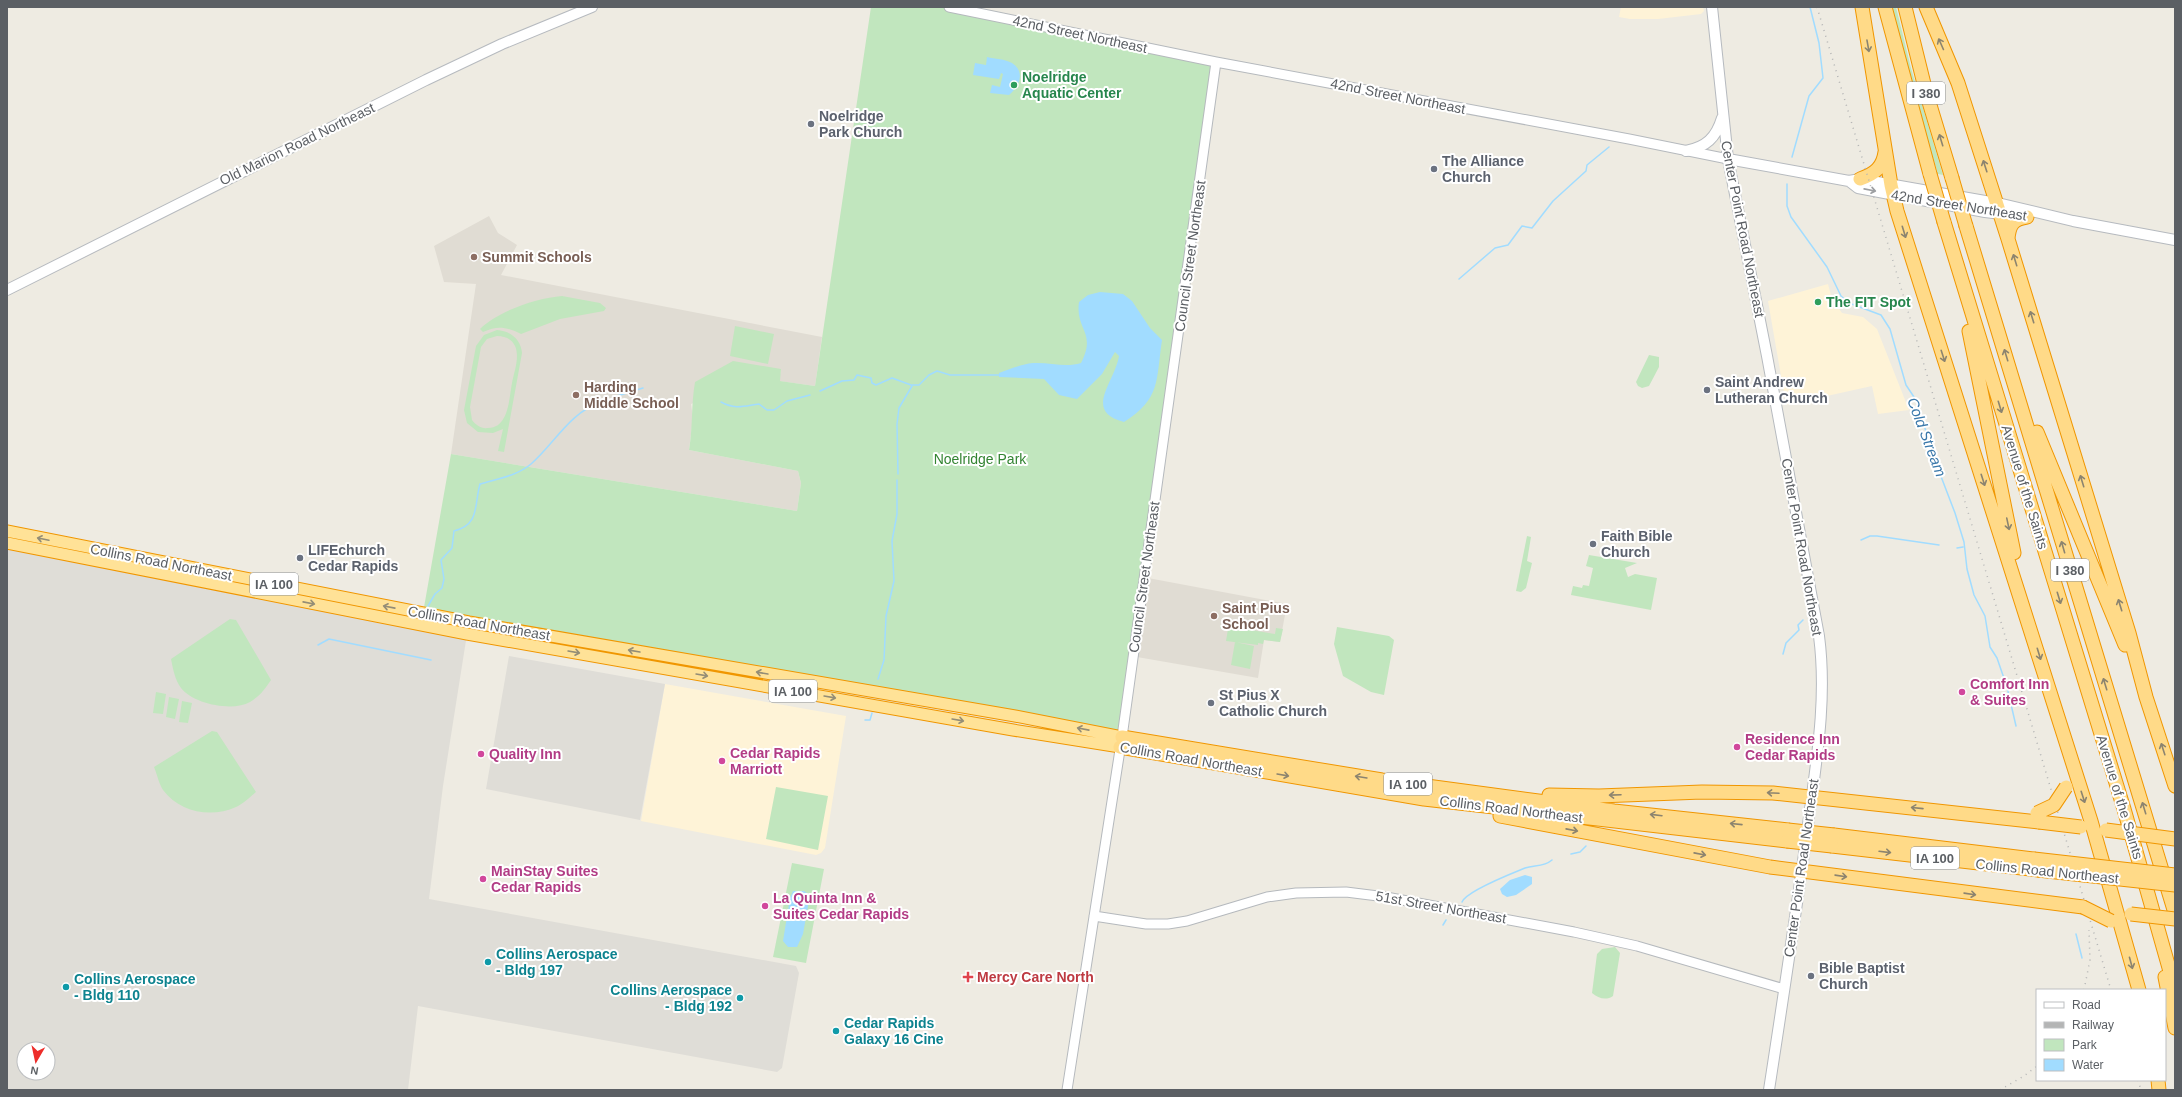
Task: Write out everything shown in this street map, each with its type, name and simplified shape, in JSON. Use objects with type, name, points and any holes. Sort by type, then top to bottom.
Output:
[{"type":"highway","points":[[1862,7],[1892,190],[1919,284],[2027,616],[2093,828],[2139,989]]},
{"type":"highway","name":"Avenue of the Saints","points":[[1885,7],[1955,260],[2151,901],[2175,989]]},
{"type":"highway","name":"Avenue of the Saints","points":[[1905,7],[1926,92],[2175,913]]},
{"type":"highway","points":[[1926,7],[1958,83],[2008,239],[2126,626],[2146,697],[2175,786]]},
{"type":"highway","points":[[1854,180],[1873,174],[1880,167],[1886,150]]},
{"type":"highway","points":[[2008,239],[2009,228],[2014,222],[2019,218],[2027,217]]},
{"type":"highway","points":[[1955,260],[2027,616]]},
{"type":"highway","points":[[2012,374],[2146,697]]},
{"type":"highway","name":"Collins Road Northeast","points":[[7,531],[469,622],[952,705],[1121,742],[1424,799],[1788,836],[2036,864],[2175,885]]},
{"type":"highway","name":"Collins Road Northeast","points":[[7,543],[459,632],[1013,730],[1121,742],[1382,780],[1788,836]]},
{"type":"highway","name":"Collins Road Northeast","points":[[851,701],[858,695],[931,707],[952,705]]},
{"type":"highway","points":[[2038,818],[2054,805],[2066,787],[2069,774],[2059,720]]},
{"type":"highway","points":[[1382,780],[1544,794],[1598,796],[1702,792],[1812,796],[1942,811],[2038,818],[2093,828],[2175,839]]},
{"type":"highway","points":[[1424,799],[1454,808],[1770,867],[2083,907],[2117,914],[2175,919]]},
{"type":"highway","name":"Collins Road Northeast","points":[[2036,864],[2175,874]]},
{"type":"highway","points":[[2151,901],[2155,934],[2175,1028]]},
{"type":"main road","name":"Old Marion Road Northeast","points":[[7,290],[426,80],[502,44],[592,7]]},
{"type":"main road","name":"Center Point Road Northeast","points":[[1712,7],[1728,159],[1767,356],[1819,636],[1822,694],[1812,796],[1770,1085]]},
{"type":"main road","points":[[1686,151],[1702,147],[1711,140],[1718,130],[1723,114]]},
{"type":"main road","name":"42nd Street Northeast","points":[[1728,159],[1854,180],[1892,190],[2175,240]]},
{"type":"main road","name":"42nd Street Northeast","points":[[1998,208],[2027,217],[2073,221]]},
{"type":"street","name":"42nd Street Northeast","points":[[949,7],[1216,62],[1728,159]]},
{"type":"street","name":"Council Street Northeast","points":[[1067,1090],[1121,742],[1216,62]]},
{"type":"street","name":"51st Street Northeast","points":[[1094,916],[1146,924],[1168,924],[1187,921],[1267,897],[1296,893],[1346,892],[1386,897],[1593,936],[1637,946],[1784,989]]},
{"type":"shaded area","points":[[1621,7],[1703,7],[1704,11],[1701,14],[1658,19],[1630,19],[1619,17]]},
{"type":"shaded area","name":"Harding Middle School","points":[[489,216],[498,233],[517,245],[501,275],[822,337],[815,386],[779,381],[781,369],[691,404],[693,418],[689,450],[798,471],[801,483],[797,511],[451,454],[476,284],[444,282],[434,246]]},
{"type":"shaded area","points":[[1828,284],[1832,299],[1842,313],[1863,317],[1877,329],[1909,410],[1878,414],[1872,386],[1786,405],[1768,301]]},
{"type":"shaded area","points":[[7,543],[467,634],[443,786],[429,899],[796,966],[799,973],[782,1068],[777,1072],[418,1006],[408,1090],[7,1090]]},
{"type":"shaded area","name":"Saint Pius School","points":[[1148,578],[1287,604],[1280,642],[1264,640],[1258,678],[1137,657]]},
{"type":"shaded area","points":[[509,656],[665,684],[640,820],[486,789]]},
{"type":"shaded area","points":[[665,684],[846,716],[825,848],[821,853],[816,855],[641,821]]},
{"type":"green space","name":"Noelridge Park","points":[[871,7],[949,7],[1216,62],[1122,737],[423,613],[451,454],[797,511],[801,483],[798,471],[689,450],[695,382],[733,361],[781,369],[780,381],[815,386]]},
{"type":"green space","points":[[1892,7],[1896,7],[1911,68],[1943,175],[1938,174],[1912,90]]},
{"type":"green space","points":[[562,296],[600,303],[606,308],[604,311],[560,319],[521,334],[502,328],[493,328],[483,332],[480,329],[488,322],[518,306],[541,299]]},
{"type":"green space","points":[[735,326],[774,334],[768,364],[730,356]]},
{"type":"green space","points":[[497,330],[507,332],[511,334],[520,344],[522,353],[504,452],[498,451],[503,429],[493,433],[478,432],[467,423],[464,410],[476,346],[484,335]],"holes":[[[500,336],[508,338],[512,341],[517,355],[509,404],[504,418],[500,423],[495,427],[483,428],[472,420],[470,407],[481,347],[487,339]]]},
{"type":"green space","points":[[1649,355],[1659,357],[1659,367],[1649,386],[1642,388],[1638,386],[1636,382]]},
{"type":"green space","points":[[1527,536],[1531,537],[1527,561],[1532,563],[1526,588],[1521,592],[1516,591]]},
{"type":"green space","points":[[1589,555],[1637,563],[1625,568],[1628,577],[1635,574],[1657,578],[1651,610],[1571,595],[1573,586],[1582,588],[1583,585],[1589,586],[1593,568],[1586,566]]},
{"type":"green space","points":[[230,619],[236,620],[271,680],[262,692],[250,702],[243,705],[234,706],[214,705],[194,698],[181,688],[174,674],[171,659]]},
{"type":"green space","points":[[1221,625],[1275,634],[1276,628],[1283,629],[1280,642],[1264,640],[1263,644],[1258,643],[1258,645],[1226,641],[1228,629],[1220,628]]},
{"type":"green space","points":[[1337,627],[1389,636],[1394,640],[1384,695],[1371,692],[1343,676],[1334,644]]},
{"type":"green space","points":[[1235,642],[1254,646],[1250,669],[1231,665]]},
{"type":"green space","points":[[156,692],[166,694],[163,714],[153,713]]},
{"type":"green space","points":[[169,697],[179,699],[175,719],[166,717]]},
{"type":"green space","points":[[182,701],[192,703],[188,723],[179,722]]},
{"type":"green space","points":[[212,731],[217,732],[256,792],[236,807],[207,813],[187,808],[170,798],[163,790],[154,767]]},
{"type":"green space","points":[[776,787],[828,796],[818,850],[766,839]]},
{"type":"green space","points":[[792,863],[824,869],[806,963],[773,957]]},
{"type":"green space","points":[[1615,947],[1620,953],[1613,996],[1610,998],[1602,998],[1592,993],[1597,954],[1602,949]]},
{"type":"water","points":[[987,57],[1012,63],[1019,71],[1020,79],[1018,84],[1009,95],[990,93],[992,85],[1000,87],[1003,74],[1001,73],[999,79],[973,75],[975,63],[986,65]]},
{"type":"water","points":[[1100,292],[1123,294],[1132,301],[1150,328],[1162,340],[1157,377],[1151,396],[1136,414],[1124,422],[1112,417],[1105,411],[1103,404],[1104,395],[1119,356],[1115,352],[1102,374],[1077,399],[1059,395],[1044,379],[999,377],[999,373],[1029,364],[1039,363],[1069,365],[1081,363],[1087,344],[1080,319],[1079,302],[1088,295]]},
{"type":"water","points":[[1525,875],[1532,877],[1532,884],[1516,895],[1507,897],[1502,894],[1500,889],[1510,880]]},
{"type":"water","points":[[793,891],[804,891],[810,895],[803,934],[797,947],[788,947],[783,941],[790,898]]},
{"type":"waterway","name":"Cold Stream","points":[[1792,157],[1809,96],[1823,78],[1819,43],[1810,7]]},
{"type":"waterway","points":[[1459,279],[1495,248],[1508,245],[1522,226],[1532,228],[1553,201],[1586,171],[1587,165],[1609,147]]},
{"type":"waterway","name":"Cold Stream","points":[[1787,184],[1787,206],[1791,217],[1827,267],[1841,296],[1849,303],[1881,315],[1890,329],[1906,385],[1916,400],[1937,466],[1955,513],[1964,542],[1967,569],[1974,595],[1985,616],[1990,647],[1997,658],[2007,687],[2016,726]]},
{"type":"waterway","points":[[820,391],[842,381],[854,380],[857,375],[871,378],[872,383],[876,385],[892,378],[911,385],[919,385],[929,375],[937,371],[950,375],[1000,375]]},
{"type":"waterway","points":[[898,474],[897,424],[899,408],[912,386]]},
{"type":"waterway","points":[[617,396],[643,388]]},
{"type":"waterway","points":[[721,402],[736,407],[759,404],[767,410],[774,410],[787,401],[810,395]]},
{"type":"waterway","points":[[428,606],[435,594],[442,588],[444,579],[441,560],[452,548],[454,531],[462,528],[472,519],[480,484],[506,477],[531,464],[580,413],[601,402]]},
{"type":"waterway","points":[[878,679],[884,660],[886,616],[894,581],[892,541],[897,514],[897,480]]},
{"type":"waterway","points":[[1861,540],[1870,536],[1877,536],[1939,545]]},
{"type":"waterway","points":[[1957,548],[1963,547]]},
{"type":"waterway","points":[[1783,654],[1786,643],[1799,630],[1798,625],[1803,620]]},
{"type":"waterway","points":[[318,645],[329,639],[431,660]]},
{"type":"waterway","points":[[865,720],[870,720],[872,713]]},
{"type":"waterway","points":[[1571,854],[1580,852],[1586,846]]},
{"type":"waterway","points":[[1462,902],[1472,893],[1490,883],[1525,868],[1543,865],[1552,860]]},
{"type":"waterway","points":[[1443,925],[1446,920]]},
{"type":"waterway","points":[[2076,934],[2082,958]]},
{"type":"railway","points":[[1817,7],[2111,989]]},
{"type":"railway","points":[[2084,989],[2090,960],[2089,930]]},
{"type":"railway","points":[[2000,1090],[2024,1076],[2036,1067]]},
{"type":"railway","points":[[2138,1081],[2141,1090]]},
{"type":"place","name":"Noelridge Aquatic Center","points":[[1014,85]]},
{"type":"place","name":"Noelridge Park Church","points":[[811,124]]},
{"type":"place","name":"The Alliance Church","points":[[1434,169]]},
{"type":"place","name":"Summit Schools","points":[[474,257]]},
{"type":"place","name":"The FIT Spot","points":[[1818,302]]},
{"type":"place","name":"Saint Andrew Lutheran Church","points":[[1707,390]]},
{"type":"place","name":"Harding Middle School","points":[[576,395]]},
{"type":"place","name":"Faith Bible Church","points":[[1593,544]]},
{"type":"place","name":"LIFEchurch Cedar Rapids","points":[[300,558]]},
{"type":"place","name":"Saint Pius School","points":[[1214,616]]},
{"type":"place","name":"Comfort Inn & Suites","points":[[1962,692]]},
{"type":"place","name":"St Pius X Catholic Church","points":[[1211,703]]},
{"type":"place","name":"Residence Inn Cedar Rapids","points":[[1737,747]]},
{"type":"place","name":"Quality Inn","points":[[481,754]]},
{"type":"place","name":"Cedar Rapids Marriott","points":[[722,761]]},
{"type":"place","name":"MainStay Suites Cedar Rapids","points":[[483,879]]},
{"type":"place","name":"La Quinta Inn & Suites Cedar Rapids","points":[[765,906]]},
{"type":"place","name":"Collins Aerospace - Bldg 197","points":[[488,962]]},
{"type":"place","name":"Bible Baptist Church","points":[[1811,976]]},
{"type":"place","name":"Mercy Care North","points":[[968,977]]},
{"type":"place","name":"Collins Aerospace - Bldg 110","points":[[66,987]]},
{"type":"place","name":"Collins Aerospace - Bldg 192","points":[[740,998]]},
{"type":"place","name":"Cedar Rapids Galaxy 16 Cine","points":[[836,1031]]}]
